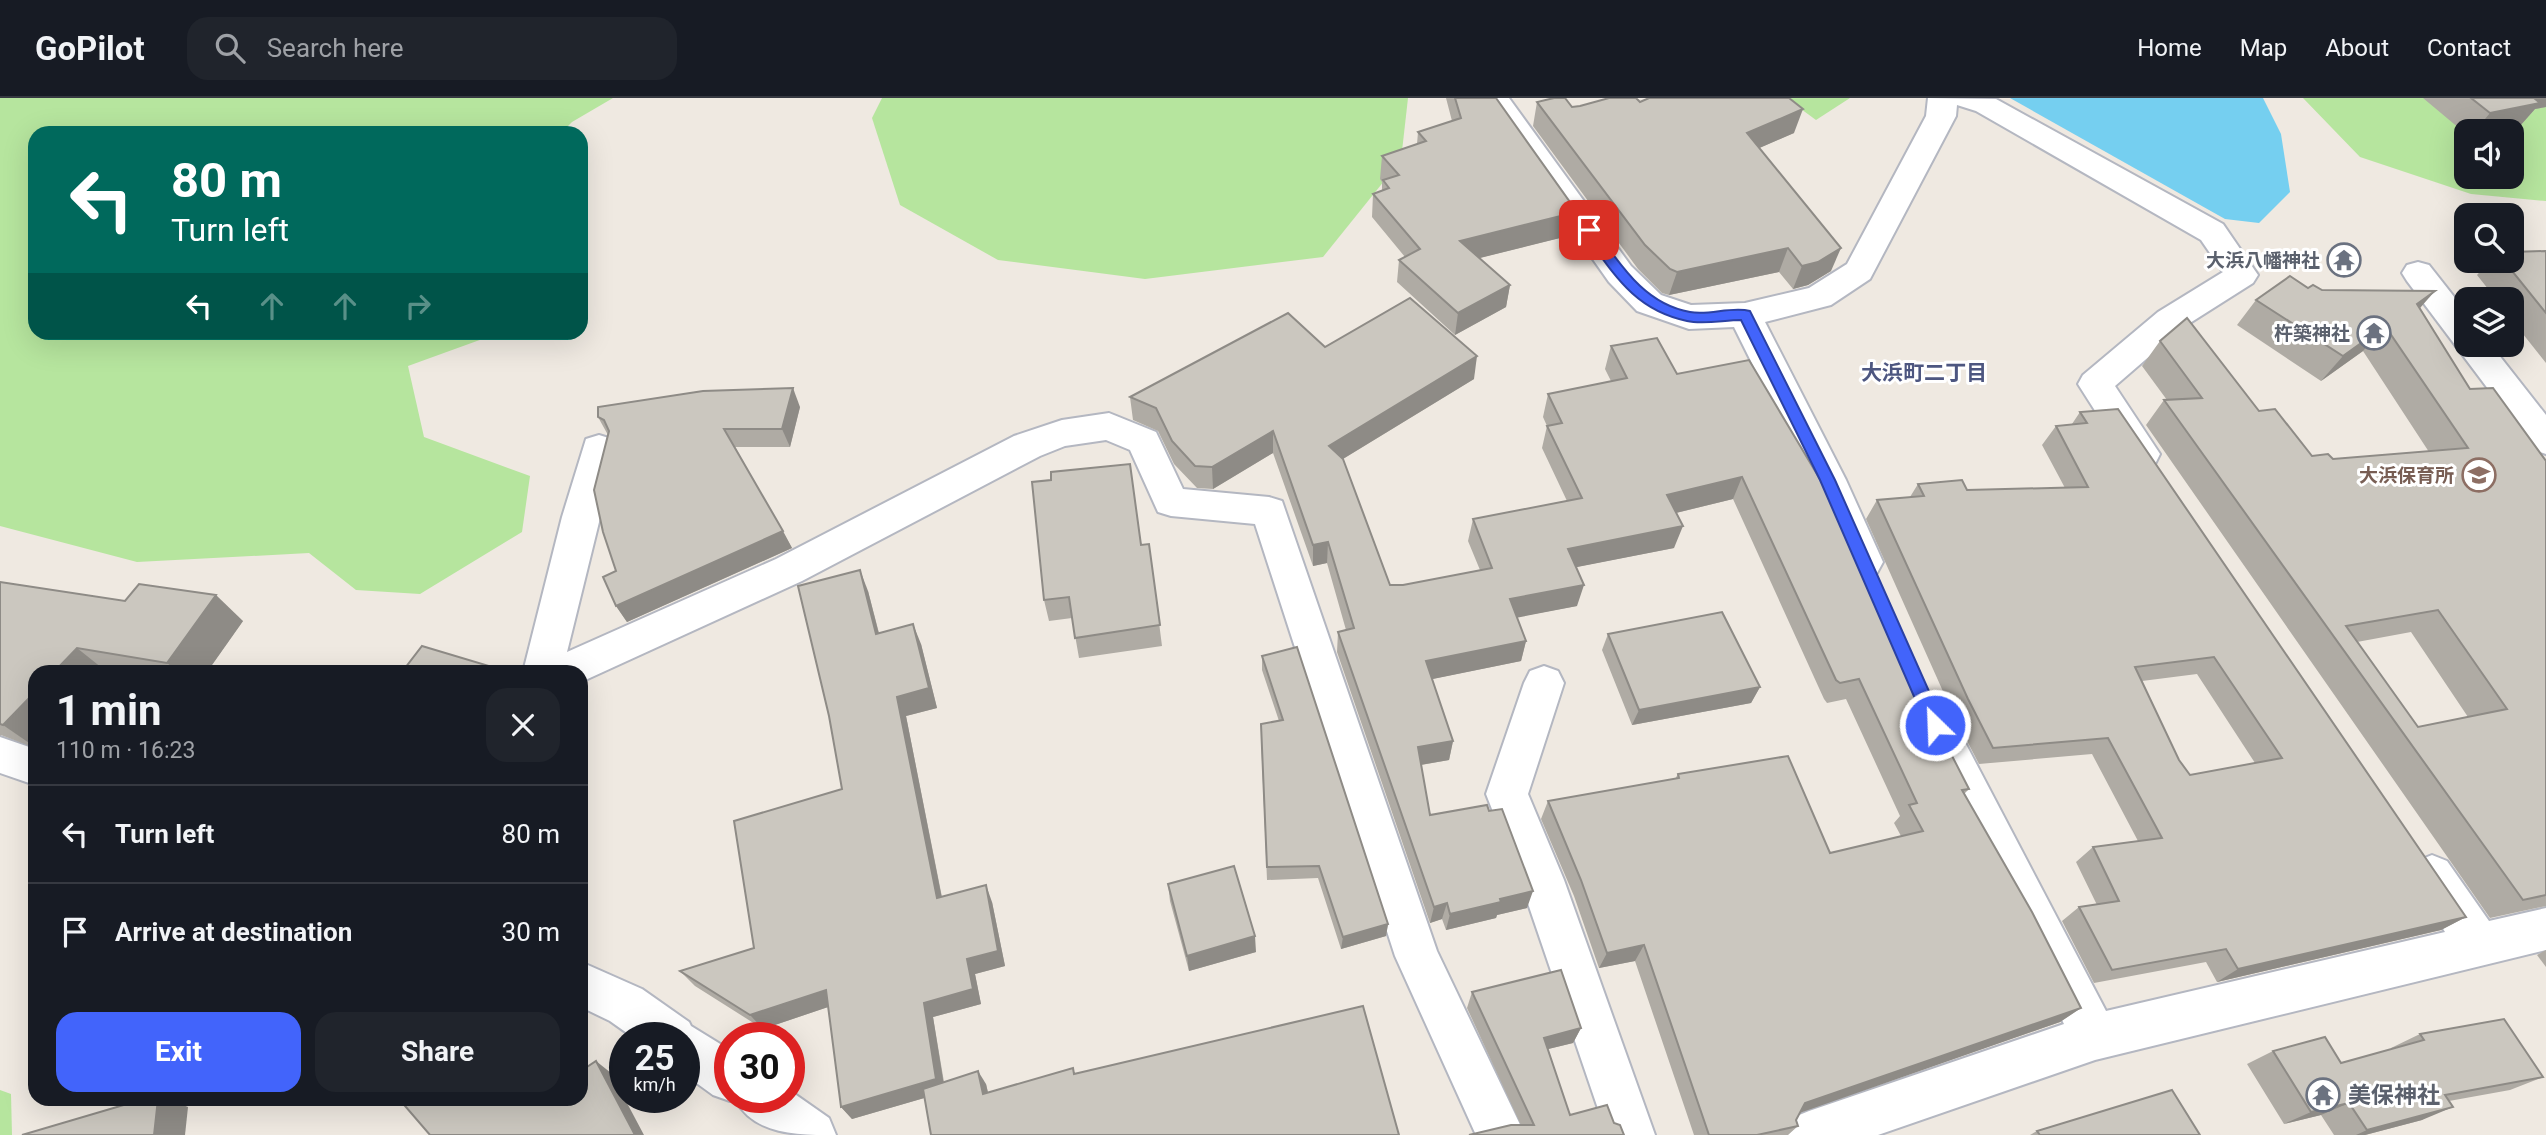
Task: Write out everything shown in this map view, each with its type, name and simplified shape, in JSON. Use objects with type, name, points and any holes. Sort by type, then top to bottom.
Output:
[{"type":"street","points":[[1494,98],[1620,274],[1649,303],[1689,317],[1745,315],[1819,297],[1858,271],[1941,116],[1943,98]]},
{"type":"street","points":[[1965,98],[1986,105],[2212,232],[2242,275],[2170,320],[2095,384],[2165,487]]},
{"type":"street","points":[[2418,273],[2454,320]]},
{"type":"street","points":[[1745,315],[1828,480],[1876,590]]},
{"type":"street","points":[[2482,357],[2546,441]]},
{"type":"street","points":[[578,665],[789,570],[1027,446],[1062,433],[1109,426],[1144,441],[1171,502],[1269,511],[1417,956],[1501,1135]]},
{"type":"street","points":[[545,665],[599,449]]},
{"type":"street","points":[[1544,683],[1507,794],[1542,880],[1631,1135]]},
{"type":"street","points":[[1930,713],[2095,1037]]},
{"type":"street","points":[[0,755],[28,765]]},
{"type":"street","points":[[2410,843],[2480,946]]},
{"type":"street","points":[[1810,1135],[2095,1037],[2546,929]]},
{"type":"street","points":[[588,987],[626,1005],[650,1022]]},
{"type":"street","points":[[781,1113],[812,1135]]},
{"type":"green space","points":[[0,98],[613,98],[568,126],[28,126],[28,340],[480,340],[408,366],[424,437],[530,476],[522,532],[420,594],[356,590],[309,553],[137,562],[0,526]]},
{"type":"green space","points":[[882,98],[1408,98],[1401,160],[1323,257],[1145,279],[998,260],[900,205],[872,118]]},
{"type":"green space","points":[[1786,98],[1850,98],[1816,120]]},
{"type":"green space","points":[[2303,98],[2546,98],[2546,201],[2471,194],[2456,189],[2524,189],[2524,119],[2454,119],[2454,188],[2360,157]]},
{"type":"green space","points":[[0,1090],[11,1094],[12,1135],[0,1135]]},
{"type":"water","points":[[2010,98],[2263,98],[2281,134],[2290,192],[2259,223],[2225,219]]},
{"type":"building","points":[[1455,98],[1496,98],[1577,212],[1460,241],[1510,285],[1458,313],[1399,260],[1420,249],[1373,194],[1389,188],[1383,180],[1399,175],[1382,156],[1426,141],[1418,132],[1461,118]]},
{"type":"building","points":[[1565,98],[1572,107],[1609,98],[1636,98],[1640,102],[1649,98],[1789,98],[1803,109],[1747,133],[1841,248],[1818,262],[1802,266],[1788,248],[1677,272],[1670,269],[1645,245],[1537,102]]},
{"type":"building","points":[[2471,98],[2534,98],[2540,103],[2490,113]]},
{"type":"building","points":[[2546,251],[2546,313],[2514,273],[2524,273],[2524,252]]},
{"type":"building","points":[[2290,276],[2308,288],[2313,285],[2322,290],[2435,291],[2417,304],[2470,389],[2493,388],[2546,461],[2546,895],[2523,900],[2164,400],[2202,398],[2160,341],[2187,318],[2259,411],[2275,409],[2312,456],[2328,454],[2333,459],[2468,448],[2385,326],[2343,356],[2256,300]],"holes":[[[2438,610],[2507,709],[2418,727],[2346,626]]]},
{"type":"building","points":[[1410,298],[1477,356],[1329,446],[1343,459],[1390,585],[1403,585],[1492,568],[1473,519],[1582,498],[1547,426],[1562,423],[1548,394],[1627,378],[1611,346],[1657,338],[1677,374],[1749,360],[1833,501],[1837,500],[1927,707],[1969,789],[1962,790],[2032,912],[2081,1008],[1805,1103],[1796,1120],[1798,1126],[1757,1135],[1709,1135],[1644,945],[1607,953],[1581,880],[1548,801],[1679,778],[1678,774],[1788,756],[1830,853],[1923,831],[1909,805],[1917,803],[1859,679],[1840,683],[1836,680],[1742,477],[1667,495],[1683,526],[1568,549],[1584,585],[1510,599],[1526,641],[1426,661],[1453,741],[1418,747],[1430,815],[1487,805],[1489,811],[1502,809],[1533,891],[1450,914],[1447,903],[1434,907],[1338,632],[1354,628],[1328,542],[1313,545],[1273,431],[1212,467],[1195,466],[1172,441],[1156,408],[1130,397],[1288,313],[1325,347]]},
{"type":"building","points":[[793,388],[782,429],[724,429],[783,531],[616,606],[603,577],[616,571],[603,532],[594,490],[609,431],[604,420],[598,417],[598,407],[703,391]]},
{"type":"building","points":[[2118,409],[2466,917],[2238,969],[2226,949],[2112,970],[2079,907],[2119,901],[2093,847],[2162,838],[2108,738],[1993,748],[1877,500],[1924,496],[1918,484],[1962,480],[1967,490],[2088,487],[2056,426],[2087,423],[2080,412]],"holes":[[[2214,657],[2282,758],[2190,775],[2179,760],[2135,667]]]},
{"type":"building","points":[[1130,464],[1141,545],[1149,544],[1160,625],[1075,638],[1069,597],[1044,600],[1032,482],[1051,480],[1051,472]]},
{"type":"building","points":[[860,570],[876,634],[913,624],[929,688],[897,697],[937,898],[986,885],[998,951],[967,959],[973,989],[924,1003],[936,1079],[841,1107],[826,990],[750,1015],[680,971],[754,948],[734,821],[842,789],[829,716],[798,586]]},
{"type":"building","points":[[0,582],[125,601],[139,584],[216,595],[167,663],[77,648],[61,665],[28,665],[28,699],[3,725],[0,724]]},
{"type":"building","points":[[1722,612],[1760,687],[1639,710],[1608,634]]},
{"type":"building","points":[[422,646],[486,665],[407,665]]},
{"type":"building","points":[[1297,647],[1388,924],[1343,937],[1319,866],[1267,867],[1261,724],[1283,720],[1262,656]]},
{"type":"building","points":[[1234,866],[1255,936],[1187,956],[1168,884]]},
{"type":"building","points":[[1561,970],[1581,1028],[1544,1038],[1570,1115],[1607,1105],[1614,1123],[1620,1125],[1624,1135],[1469,1135],[1511,1125],[1534,1125],[1472,992]]},
{"type":"building","points":[[1363,1006],[1399,1135],[931,1135],[923,1089],[978,1071],[983,1094],[1073,1068],[1074,1074]]},
{"type":"building","points":[[2504,1019],[2543,1077],[2445,1095],[2453,1107],[2367,1130],[2349,1103],[2311,1112],[2273,1051],[2325,1037],[2341,1063],[2424,1040],[2420,1034]]},
{"type":"building","points":[[596,1061],[609,1086],[609,1113],[623,1113],[635,1135],[430,1135],[405,1106],[588,1106],[588,1066]]},
{"type":"building","points":[[2172,1090],[2200,1135],[2040,1135],[2037,1131]]},
{"type":"building","points":[[120,1106],[157,1106],[154,1135],[22,1135]]},
{"type":"place","name":"大浜八幡神社","points":[[2344,260]]},
{"type":"place","name":"杵築神社","points":[[2374,333]]},
{"type":"place","name":"大浜保育所","points":[[2479,475]]},
{"type":"place","name":"美保神社","points":[[2323,1095]]},
{"type":"district","name":"大浜町二丁目","points":[[1924,373]]},
{"type":"route","points":[[1589,230],[1620,274],[1649,303],[1689,317],[1745,315],[1828,480],[1935,725]]}]
